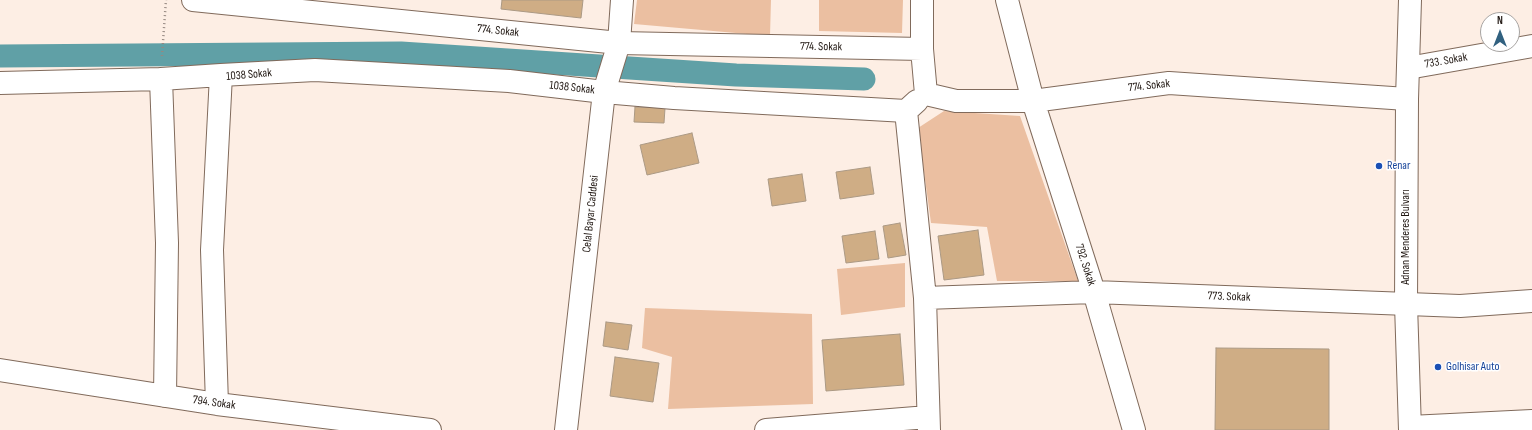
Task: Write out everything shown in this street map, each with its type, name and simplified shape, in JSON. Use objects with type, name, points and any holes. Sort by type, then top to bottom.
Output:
[{"type":"street","name":"774. Sokak","points":[[193,0],[619,43],[922,48]]},
{"type":"street","name":"Celal Bayar Caddesi","points":[[566,430],[604,92],[619,43],[622,0]]},
{"type":"street","points":[[766,430],[928,423],[925,298],[906,111],[926,94],[922,48],[922,0]]},
{"type":"street","name":"792. Sokak","points":[[1006,0],[1033,101],[1094,292],[1134,430]]},
{"type":"street","name":"Adnan Menderes Bulvarı","points":[[1410,0],[1407,99],[1406,304],[1410,429]]},
{"type":"street","name":"733. Sokak","points":[[1408,68],[1532,46]]},
{"type":"street","points":[[161,70],[167,243],[164,396]]},
{"type":"street","points":[[0,83],[161,70],[221,75]]},
{"type":"street","name":"1038 Sokak","points":[[217,404],[212,250],[221,75],[315,70],[509,81],[604,92],[682,98],[906,111]]},
{"type":"street","name":"774. Sokak","points":[[926,94],[956,101],[1033,101],[1169,83],[1407,99]]},
{"type":"street","name":"773. Sokak","points":[[925,298],[1094,292],[1460,306],[1532,301]]},
{"type":"street","name":"794. Sokak","points":[[0,370],[217,404],[430,430]]},
{"type":"street","points":[[1410,429],[1532,421]]},
{"type":"path","points":[[161,70],[166,0]]},
{"type":"shaded area","points":[[637,0],[771,0],[770,36],[634,24]]},
{"type":"shaded area","points":[[819,0],[903,0],[902,33],[819,31]]},
{"type":"shaded area","points":[[944,111],[1020,116],[1078,281],[997,281],[987,227],[931,223],[918,128]]},
{"type":"shaded area","points":[[905,263],[905,307],[841,315],[837,269]]},
{"type":"shaded area","points":[[645,308],[812,314],[813,404],[668,409],[672,357],[642,348]]},
{"type":"building","points":[[502,0],[583,0],[581,18],[501,9]]},
{"type":"building","points":[[635,107],[665,108],[664,123],[634,122]]},
{"type":"building","points":[[692,133],[699,163],[647,175],[640,145]]},
{"type":"building","points":[[870,167],[874,194],[840,199],[836,172]]},
{"type":"building","points":[[802,174],[806,201],[772,206],[768,179]]},
{"type":"building","points":[[900,223],[906,255],[888,258],[883,226]]},
{"type":"building","points":[[978,230],[984,275],[944,280],[938,236]]},
{"type":"building","points":[[875,231],[879,259],[846,263],[842,236]]},
{"type":"building","points":[[606,322],[632,325],[628,350],[603,346]]},
{"type":"building","points":[[900,334],[904,385],[826,391],[822,340]]},
{"type":"building","points":[[1216,348],[1329,349],[1329,430],[1215,430]]},
{"type":"building","points":[[615,357],[659,363],[653,402],[610,396]]},
{"type":"waterway","points":[[0,56],[401,53],[736,75],[864,79]]},
{"type":"place","name":"Renar","points":[[1379,166]]},
{"type":"place","name":"Golhisar Auto","points":[[1438,367]]}]
